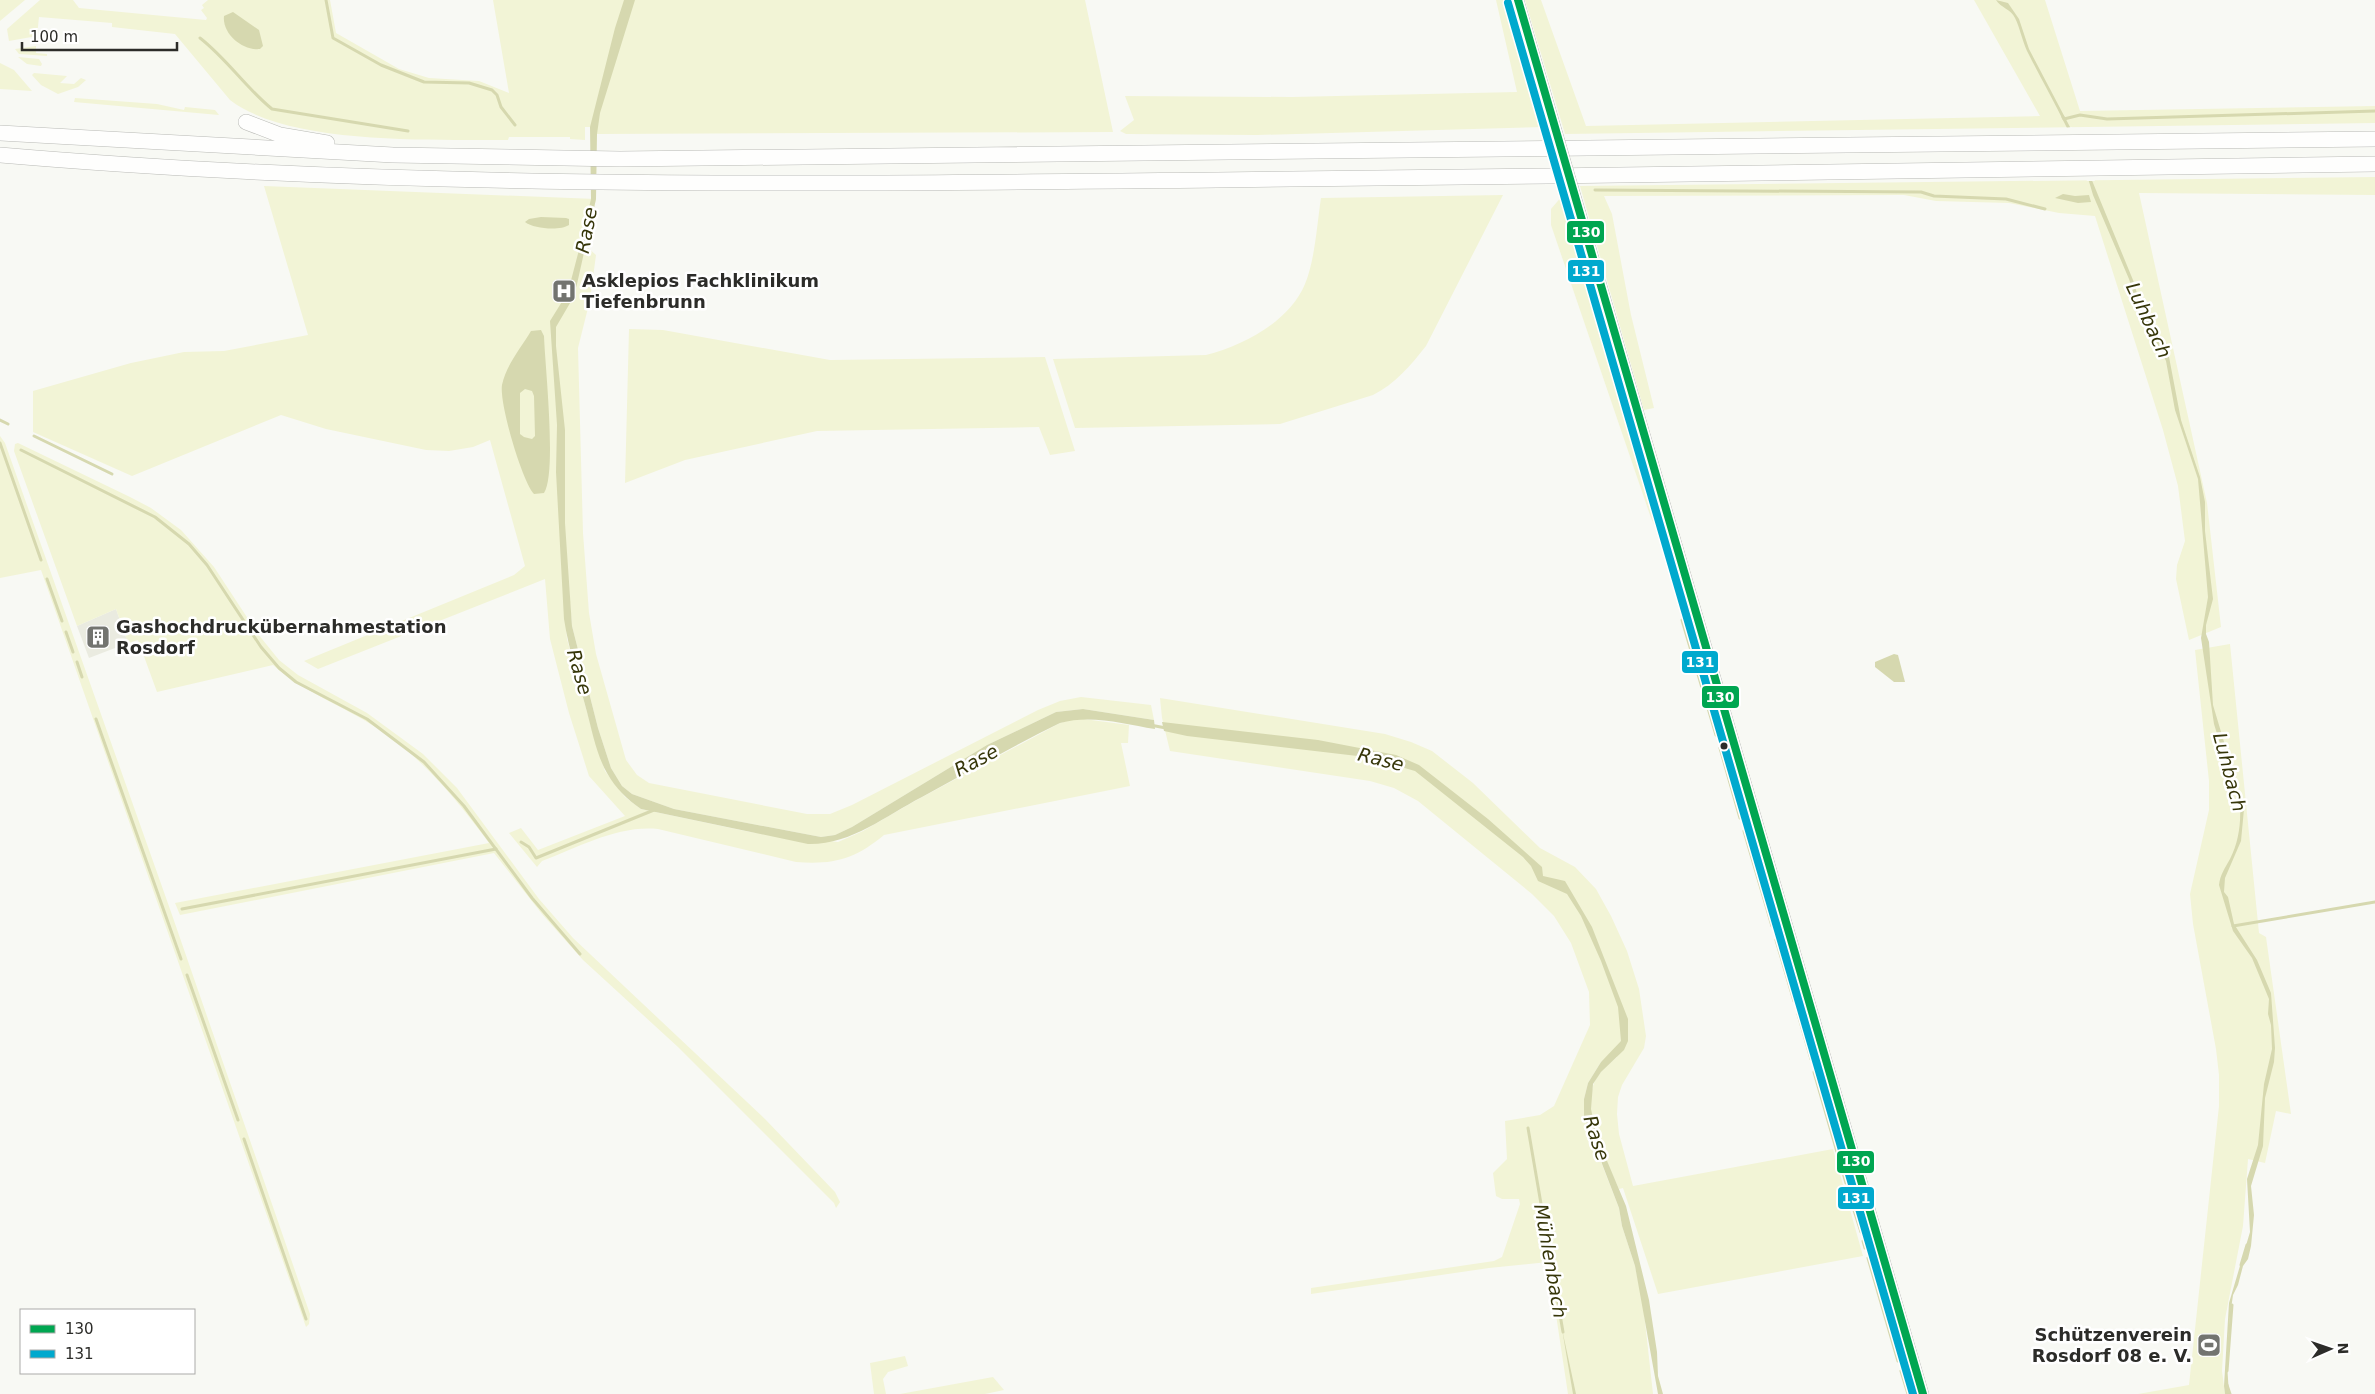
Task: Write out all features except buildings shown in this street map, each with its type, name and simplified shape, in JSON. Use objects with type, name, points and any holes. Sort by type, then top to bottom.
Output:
[{"type":"highway","points":[[246,122],[280,135],[393,154]]},
{"type":"highway","points":[[0,133],[393,154],[620,159],[2375,139]]},
{"type":"highway","points":[[0,155],[241,173],[573,183],[1070,181],[2063,170],[2375,164]]},
{"type":"street","points":[[1518,0],[1923,1394]]},
{"type":"shaded area","points":[[0,0],[25,0],[0,21]]},
{"type":"shaded area","name":"Asklepios Fachklinikum Tiefenbrunn","points":[[40,0],[73,0],[79,8],[206,20],[207,18],[201,10],[204,8],[202,5],[208,0],[330,0],[336,33],[399,69],[429,78],[479,81],[509,93],[493,0],[1085,0],[1113,132],[597,134],[590,127],[585,127],[585,140],[570,139],[570,137],[509,137],[508,140],[403,139],[325,133],[288,126],[256,115],[230,100],[175,34],[112,27],[112,23],[39,17],[37,36],[9,41],[7,29]]},
{"type":"shaded area","points":[[1496,0],[1508,0],[1544,127],[1257,135],[1126,134],[1120,131],[1134,120],[1125,96],[1292,97],[1517,92]]},
{"type":"shaded area","points":[[1525,0],[1541,0],[1586,126],[2040,116],[1974,0],[2045,0],[2080,111],[2375,106],[2375,123],[1565,134]]},
{"type":"shaded area","points":[[36,46],[36,53],[47,54],[47,56],[19,54],[15,49]]},
{"type":"shaded area","points":[[18,57],[39,59],[42,64],[41,66],[27,64]]},
{"type":"shaded area","points":[[0,63],[14,70],[32,91],[0,89]]},
{"type":"shaded area","points":[[34,73],[67,76],[60,83],[74,84],[81,78],[86,80],[78,87],[58,94],[41,85],[32,75]]},
{"type":"shaded area","points":[[75,98],[157,104],[184,110],[185,107],[215,110],[219,115],[74,102]]},
{"type":"shaded area","points":[[2375,177],[2375,195],[2139,193],[2207,503],[2221,627],[2189,640],[2176,579],[2177,565],[2185,541],[2178,486],[2163,430],[2095,216],[2059,213],[2009,203],[1936,201],[1904,195],[1604,196],[1612,214],[1631,315],[1654,408],[1644,410],[1580,186]]},
{"type":"shaded area","points":[[264,186],[596,199],[586,246],[596,255],[590,300],[578,348],[583,533],[589,613],[596,654],[626,760],[637,775],[649,783],[807,814],[830,814],[852,805],[1038,710],[1060,701],[1081,697],[1151,705],[1154,720],[1083,709],[1056,712],[987,745],[852,827],[835,835],[821,837],[674,809],[632,794],[622,786],[611,768],[598,728],[572,626],[569,590],[563,590],[567,639],[605,771],[625,797],[641,809],[750,832],[838,842],[863,831],[1060,723],[1076,718],[1129,725],[1128,743],[1121,743],[1130,786],[884,835],[863,850],[843,859],[833,861],[796,862],[658,829],[643,829],[628,830],[599,838],[542,861],[537,867],[509,833],[521,828],[538,850],[625,816],[589,776],[569,713],[550,639],[545,579],[318,669],[304,661],[514,575],[525,566],[490,440],[473,447],[449,451],[426,450],[326,429],[281,415],[132,476],[33,432],[33,391],[131,363],[184,352],[224,351],[308,335]]},
{"type":"shaded area","points":[[1503,195],[1426,346],[1395,380],[1381,391],[1280,424],[1075,428],[1053,359],[1206,355],[1235,345],[1264,330],[1288,310],[1298,298],[1305,284],[1313,253],[1321,198]]},
{"type":"shaded area","points":[[1563,195],[1661,530],[1657,531],[1651,518],[1551,225],[1551,209]]},
{"type":"shaded area","points":[[629,329],[663,330],[830,360],[1045,357],[1075,451],[1050,455],[1039,427],[817,431],[685,460],[625,483]]},
{"type":"shaded area","points":[[0,436],[5,443],[171,912],[310,1314],[309,1324],[306,1327],[41,570],[0,578]]},
{"type":"shaded area","points":[[18,443],[151,508],[181,530],[214,567],[258,634],[279,660],[298,675],[367,713],[423,754],[457,788],[539,899],[573,938],[765,1119],[835,1192],[840,1202],[836,1208],[834,1203],[678,1047],[583,960],[542,914],[494,853],[180,915],[175,903],[489,843],[452,796],[424,766],[394,740],[364,720],[285,675],[273,665],[157,692],[138,640],[128,643],[116,609],[77,626],[14,451],[15,444]]},
{"type":"shaded area","points":[[116,609],[128,643],[89,658],[77,626]]},
{"type":"shaded area","points":[[2230,644],[2259,933],[2266,937],[2291,1114],[2276,1111],[2265,1163],[2248,1159],[2243,1226],[2225,1319],[2222,1371],[2225,1394],[2138,1394],[2189,1385],[2219,1106],[2219,1075],[2216,1049],[2193,924],[2190,894],[2209,810],[2209,781],[2195,650]]},
{"type":"shaded area","points":[[1160,698],[1385,734],[1432,751],[1473,783],[1540,848],[1575,867],[1596,889],[1627,951],[1639,989],[1646,1036],[1644,1048],[1622,1085],[1618,1097],[1619,1134],[1633,1186],[1833,1149],[1863,1256],[1658,1294],[1623,1188],[1619,1189],[1602,1152],[1593,1126],[1591,1099],[1593,1086],[1603,1070],[1617,1057],[1618,1046],[1601,1062],[1588,1083],[1584,1099],[1589,1131],[1619,1208],[1622,1226],[1635,1266],[1643,1304],[1653,1394],[1568,1394],[1548,1262],[1489,1268],[1311,1294],[1311,1288],[1494,1261],[1502,1257],[1520,1204],[1519,1199],[1502,1199],[1496,1196],[1493,1173],[1507,1159],[1505,1121],[1540,1115],[1554,1106],[1590,1025],[1589,992],[1571,943],[1554,916],[1532,894],[1418,801],[1394,788],[1370,781],[1170,751],[1162,718]]},
{"type":"shaded area","points":[[905,1356],[908,1366],[888,1372],[883,1379],[886,1394],[874,1394],[870,1363]]},
{"type":"shaded area","points":[[993,1377],[1004,1390],[985,1394],[900,1394]]},
{"type":"water","points":[[624,0],[635,0],[600,113],[597,134],[596,199],[573,298],[556,327],[556,346],[565,430],[565,523],[572,626],[598,728],[611,768],[622,786],[632,794],[674,809],[821,837],[835,835],[852,827],[987,745],[1056,712],[1083,709],[1154,720],[1155,729],[1084,719],[1060,723],[867,828],[839,840],[824,843],[808,844],[641,809],[614,784],[603,766],[595,743],[571,654],[564,619],[556,472],[557,425],[550,321],[568,292],[591,199],[590,127]]},
{"type":"water","points":[[1996,0],[2008,3],[2019,19],[2029,49],[2070,127],[2133,280],[2139,300],[2144,306],[2169,357],[2181,420],[2200,477],[2205,502],[2205,531],[2213,599],[2206,625],[2206,634],[2209,642],[2213,705],[2244,809],[2241,841],[2225,878],[2224,892],[2228,897],[2234,924],[2257,960],[2271,993],[2275,1048],[2274,1062],[2265,1098],[2263,1146],[2251,1186],[2254,1215],[2251,1246],[2248,1259],[2243,1266],[2233,1295],[2230,1316],[2227,1364],[2229,1394],[2225,1394],[2224,1386],[2229,1303],[2250,1232],[2247,1179],[2258,1145],[2264,1084],[2272,1049],[2271,1025],[2268,1014],[2269,999],[2252,958],[2233,931],[2219,885],[2237,841],[2240,808],[2214,724],[2201,638],[2208,597],[2198,479],[2175,410],[2166,361],[2137,304],[2129,279],[2064,121],[2027,51],[2015,18]]},
{"type":"water","points":[[233,12],[259,30],[263,46],[260,49],[247,47],[230,35],[224,23],[224,16]]},
{"type":"water","points":[[2063,194],[2075,196],[2089,195],[2091,202],[2078,203],[2055,198]]},
{"type":"water","points":[[541,217],[566,218],[569,219],[569,225],[560,228],[547,228],[525,222],[529,219]]},
{"type":"water","points":[[541,330],[544,336],[550,442],[548,482],[544,493],[534,494],[518,459],[502,394],[502,385],[507,371],[531,331]],"holes":[[[525,389],[532,391],[534,396],[535,436],[532,439],[520,434],[520,393]]]},
{"type":"water","points":[[1894,654],[1898,655],[1905,682],[1894,682],[1875,667],[1875,662]]},
{"type":"water","points":[[1162,722],[1318,740],[1396,755],[1419,765],[1488,819],[1542,867],[1543,876],[1565,881],[1592,927],[1628,1019],[1628,1041],[1624,1050],[1601,1072],[1593,1084],[1591,1109],[1597,1137],[1626,1206],[1649,1300],[1657,1352],[1658,1376],[1663,1394],[1658,1394],[1635,1266],[1622,1226],[1619,1208],[1584,1117],[1584,1099],[1588,1083],[1601,1062],[1621,1041],[1618,1007],[1601,961],[1581,916],[1567,894],[1538,881],[1531,866],[1523,857],[1415,771],[1366,757],[1187,736],[1164,731]]},
{"type":"water","points":[[1562,1329],[1576,1394],[1573,1394]]},
{"type":"pier","points":[[2072,127],[2095,181],[2087,181],[2063,128]]},
{"type":"waterway","points":[[326,0],[333,38],[381,65],[424,82],[469,83],[492,90],[497,95],[501,107],[515,125]]},
{"type":"waterway","points":[[200,38],[272,109],[408,131]]},
{"type":"waterway","points":[[2063,117],[2064,119],[2080,115],[2107,119],[2375,111]]},
{"type":"waterway","points":[[1595,190],[1921,192],[1934,196],[2006,199],[2045,209]]},
{"type":"waterway","points":[[0,420],[8,424]]},
{"type":"waterway","points":[[34,436],[112,474]]},
{"type":"waterway","points":[[0,443],[41,560]]},
{"type":"waterway","points":[[21,450],[155,517],[189,544],[207,565],[261,647],[279,668],[296,682],[367,719],[424,762],[464,806],[532,898],[580,954]]},
{"type":"waterway","points":[[47,579],[62,621]]},
{"type":"waterway","points":[[1682,620],[1716,735]]},
{"type":"waterway","points":[[66,632],[73,652]]},
{"type":"waterway","points":[[77,662],[82,677]]},
{"type":"waterway","points":[[96,719],[181,959]]},
{"type":"waterway","name":"Rase","points":[[1150,725],[1166,728]]},
{"type":"waterway","points":[[1720,748],[1740,818]]},
{"type":"waterway","points":[[521,842],[529,847],[536,858],[654,810]]},
{"type":"waterway","points":[[1744,831],[1772,926]]},
{"type":"waterway","points":[[182,909],[496,849]]},
{"type":"waterway","points":[[2233,926],[2375,902]]},
{"type":"waterway","points":[[1776,940],[1794,1001]]},
{"type":"waterway","points":[[187,975],[238,1120]]},
{"type":"waterway","points":[[1798,1014],[1811,1059]]},
{"type":"waterway","points":[[1814,1072],[1846,1183]]},
{"type":"waterway","name":"Mühlenbach","points":[[1528,1128],[1563,1332]]},
{"type":"waterway","points":[[244,1139],[306,1319]]},
{"type":"waterway","points":[[1851,1201],[1861,1232]]},
{"type":"waterway","points":[[1863,1241],[1865,1248]]},
{"type":"waterway","name":"Luhbach","points":[[2241,1265],[2247,1245]]},
{"type":"waterway","points":[[1868,1258],[1898,1361]]},
{"type":"waterway","name":"Luhbach","points":[[2227,1371],[2232,1305]]},
{"type":"waterway","points":[[1901,1371],[1908,1394]]},
{"type":"waterway","name":"Luhbach","points":[[2227,1385],[2230,1394]]},
{"type":"transit line","name":"130","points":[[1518,0],[1923,1394]]},
{"type":"transit line","name":"131","points":[[1508,3],[1913,1394]]},
{"type":"place","name":"Asklepios Fachklinikum Tiefenbrunn","points":[[564,291]]},
{"type":"place","name":"Gashochdruckübernahmestation Rosdorf","points":[[98,637]]},
{"type":"place","name":"Schützenverein Rosdorf 08 e. V.","points":[[2209,1345]]}]
